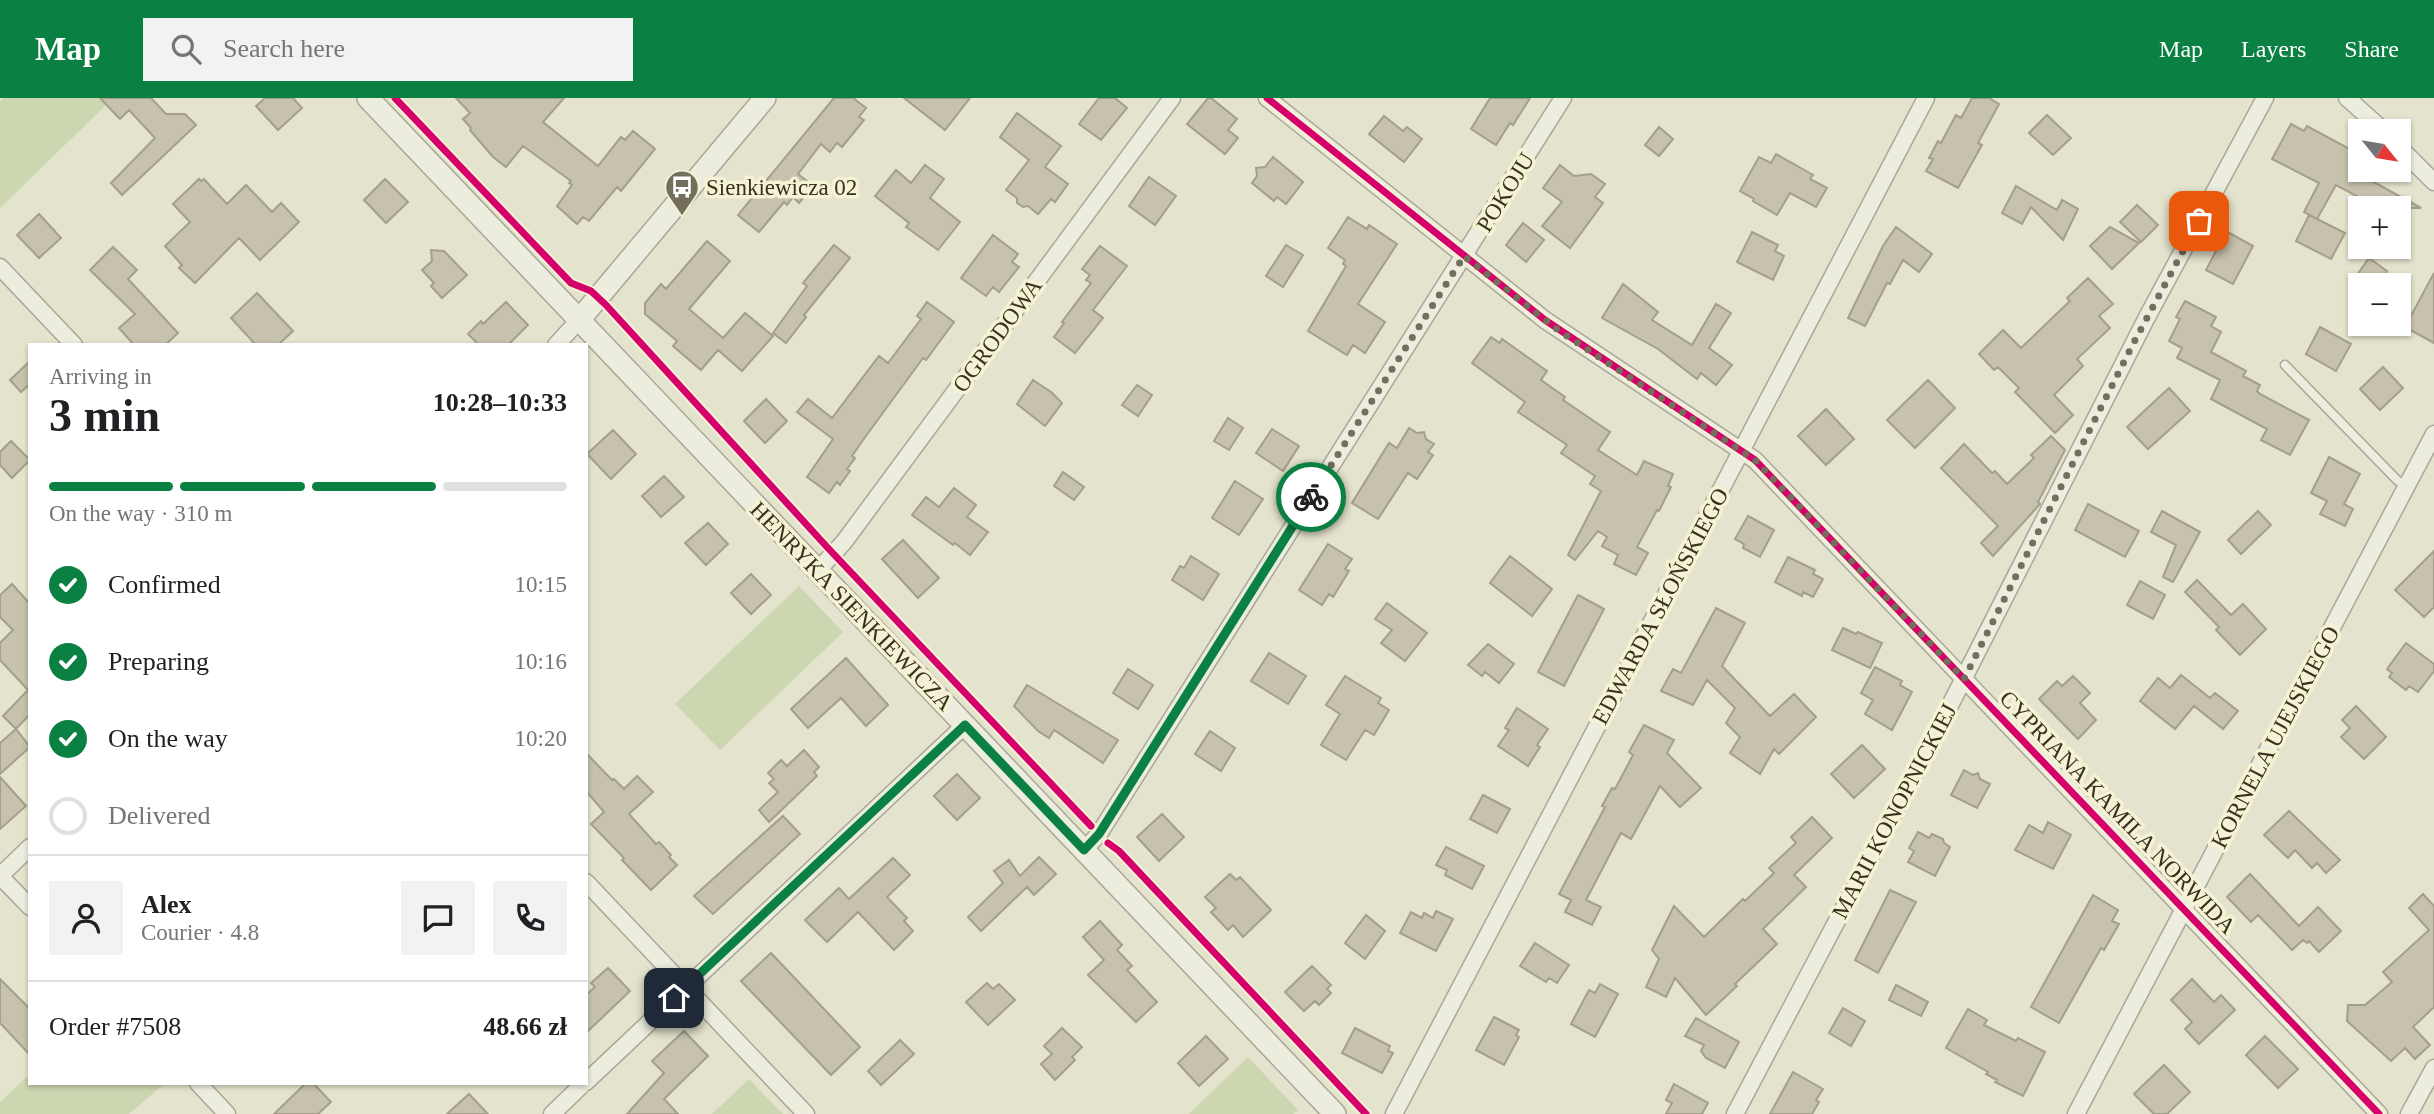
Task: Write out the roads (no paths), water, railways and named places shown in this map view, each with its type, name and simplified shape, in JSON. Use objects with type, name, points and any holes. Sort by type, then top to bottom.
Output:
[{"type":"street","name":"HENRYKA SIENKIEWICZA","points":[[368,98],[1335,1114]]},
{"type":"street","points":[[558,343],[765,98]]},
{"type":"street","name":"OGRODOWA","points":[[818,570],[844,542],[1172,98]]},
{"type":"street","name":"CYPRIANA KAMILA NORWIDA","points":[[1267,98],[1558,330],[1741,449],[1771,474],[2379,1114]]},
{"type":"street","name":"POKOJU","points":[[1084,850],[1099,834],[1563,98]]},
{"type":"street","name":"EDWARDA SŁOŃSKIEGO","points":[[1394,1114],[1926,98]]},
{"type":"street","name":"MARII KONOPNICKIEJ","points":[[1735,1114],[1964,679],[2146,319],[2265,98]]},
{"type":"street","points":[[2347,98],[2371,119]]},
{"type":"street","points":[[2412,160],[2434,182]]},
{"type":"street","points":[[0,267],[72,343]]},
{"type":"street","name":"KORNELA UJEJSKIEGO","points":[[2076,1114],[2434,434]]},
{"type":"street","points":[[588,1079],[965,725]]},
{"type":"street","points":[[28,849],[0,876],[28,905]]},
{"type":"street","points":[[588,884],[806,1114]]},
{"type":"street","points":[[2409,1114],[2434,1068]]},
{"type":"street","points":[[200,1085],[227,1114]]},
{"type":"street","points":[[552,1114],[582,1085]]},
{"type":"lane","points":[[2286,365],[2397,480],[2407,487]]},
{"type":"place","name":"Sienkiewicza 02","points":[[682,217]]}]
